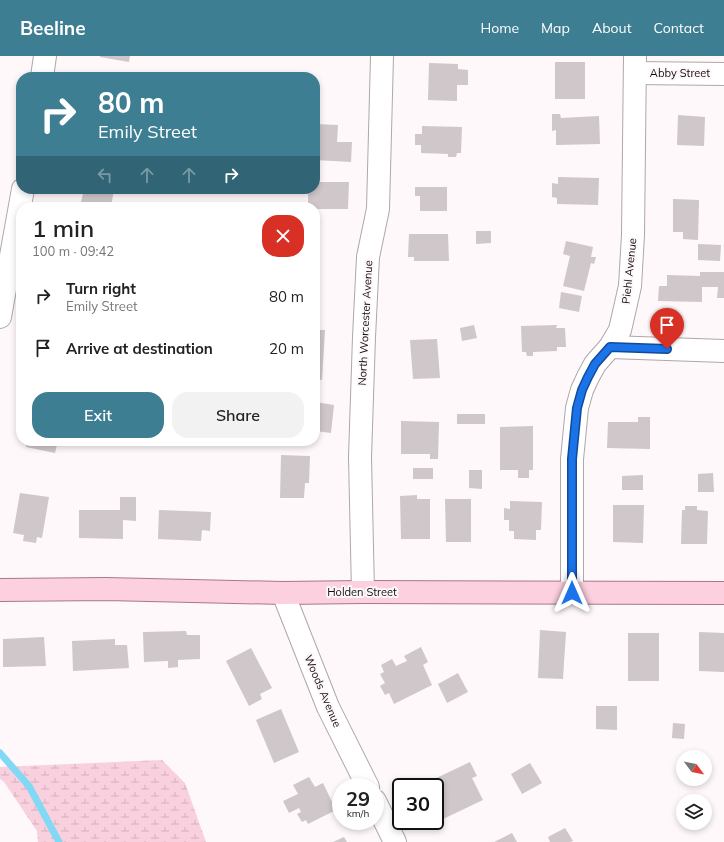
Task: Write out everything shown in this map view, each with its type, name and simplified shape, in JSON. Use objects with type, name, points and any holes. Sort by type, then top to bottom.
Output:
[{"type":"main road","name":"Holden Street","points":[[0,590],[106,589],[282,593],[724,593]]},
{"type":"street","points":[[43,72],[45,56]]},
{"type":"street","name":"North Worcester Avenue","points":[[363,592],[360,457],[364,337],[368,257],[378,209],[382,56]]},
{"type":"street","name":"Abby Street","points":[[635,65],[724,74]]},
{"type":"street","name":"Piehl Avenue","points":[[572,593],[572,459],[577,408],[582,390],[595,364],[610,347],[620,330],[630,286],[633,236],[635,65]]},
{"type":"street","points":[[0,317],[16,228]]},
{"type":"street","points":[[610,347],[724,352]]},
{"type":"street","name":"Woods Avenue","points":[[282,593],[328,707],[364,778]]},
{"type":"street","points":[[384,819],[395,842]]},
{"type":"green space","points":[[162,760],[185,783],[206,842],[38,842],[37,831],[4,782],[0,779],[0,767]]},
{"type":"building","points":[[100,56],[130,56],[129,62]]},
{"type":"building","points":[[555,62],[585,62],[585,99],[555,99]]},
{"type":"building","points":[[429,63],[458,64],[458,69],[468,70],[468,85],[457,85],[457,101],[428,100]]},
{"type":"building","points":[[552,114],[560,114],[561,118],[599,116],[600,144],[556,145],[556,130],[552,131]]},
{"type":"building","points":[[678,115],[705,117],[704,146],[677,145]]},
{"type":"building","points":[[320,124],[338,125],[337,142],[352,142],[351,162],[320,160]]},
{"type":"building","points":[[422,126],[462,127],[461,153],[457,153],[456,157],[448,157],[448,154],[421,153],[421,145],[415,145],[415,134],[422,134]]},
{"type":"building","points":[[558,177],[599,178],[598,205],[557,204],[557,198],[552,197],[552,183],[558,184]]},
{"type":"building","points":[[320,182],[349,182],[348,209],[320,209],[320,202],[308,202],[308,194],[320,194]]},
{"type":"building","points":[[415,187],[447,187],[447,211],[420,211],[420,196],[415,196]]},
{"type":"building","points":[[83,194],[113,194],[112,202],[81,202]]},
{"type":"building","points":[[673,199],[699,200],[698,240],[683,239],[683,232],[673,232]]},
{"type":"building","points":[[476,231],[491,231],[491,243],[476,244]]},
{"type":"building","points":[[409,234],[448,234],[449,261],[414,261],[414,257],[408,257]]},
{"type":"building","points":[[566,241],[593,247],[591,257],[596,257],[594,264],[591,263],[584,291],[563,286],[570,256],[563,254]]},
{"type":"building","points":[[698,244],[721,245],[720,261],[698,260]]},
{"type":"building","points":[[700,272],[724,272],[724,298],[717,298],[718,287],[702,287],[702,302],[658,301],[659,286],[667,286],[667,275],[700,276]]},
{"type":"building","points":[[561,292],[582,296],[579,312],[559,308]]},
{"type":"building","points":[[474,325],[477,338],[462,341],[460,328]]},
{"type":"building","points":[[557,325],[556,328],[565,328],[566,347],[557,347],[557,351],[533,352],[533,356],[527,356],[526,352],[522,352],[521,326]]},
{"type":"building","points":[[320,330],[325,330],[322,380],[320,380]]},
{"type":"building","points":[[437,339],[440,378],[413,379],[410,340]]},
{"type":"building","points":[[320,403],[334,405],[331,433],[320,432]]},
{"type":"building","points":[[457,414],[485,414],[485,424],[457,424]]},
{"type":"building","points":[[638,417],[650,417],[650,449],[607,448],[608,422],[638,422]]},
{"type":"building","points":[[401,421],[439,422],[438,459],[430,459],[430,454],[401,454]]},
{"type":"building","points":[[533,426],[533,470],[529,470],[529,478],[518,478],[518,470],[500,470],[500,427]]},
{"type":"building","points":[[26,446],[57,446],[55,453]]},
{"type":"building","points":[[281,455],[310,456],[309,483],[305,483],[304,498],[280,498]]},
{"type":"building","points":[[413,468],[433,468],[433,479],[413,479]]},
{"type":"building","points":[[469,470],[482,470],[482,489],[469,488]]},
{"type":"building","points":[[713,473],[714,492],[698,492],[698,474]]},
{"type":"building","points":[[643,475],[643,490],[622,490],[622,476]]},
{"type":"building","points":[[20,493],[49,497],[42,538],[37,537],[36,543],[23,541],[24,535],[13,533]]},
{"type":"building","points":[[417,495],[417,499],[430,499],[430,539],[401,539],[400,496]]},
{"type":"building","points":[[120,497],[136,497],[136,521],[123,520],[123,539],[79,538],[79,510],[120,510]]},
{"type":"building","points":[[445,499],[471,499],[471,542],[446,542]]},
{"type":"building","points":[[510,501],[542,502],[541,530],[536,530],[536,540],[514,539],[514,531],[509,531],[509,520],[504,520],[504,508],[510,509]]},
{"type":"building","points":[[613,505],[644,505],[643,543],[613,542]]},
{"type":"building","points":[[685,506],[697,506],[697,510],[708,511],[707,544],[681,544],[682,510],[685,510]]},
{"type":"building","points":[[159,510],[211,512],[210,531],[202,530],[201,541],[158,539]]},
{"type":"building","points":[[540,630],[566,632],[563,679],[538,678]]},
{"type":"building","points":[[186,631],[187,635],[200,635],[200,659],[178,660],[178,667],[168,668],[168,661],[144,662],[143,632]]},
{"type":"building","points":[[699,632],[724,633],[724,672],[699,671]]},
{"type":"building","points":[[628,633],[659,633],[659,681],[628,681]]},
{"type":"building","points":[[44,637],[46,666],[3,667],[3,639]]},
{"type":"building","points":[[115,639],[115,645],[127,645],[129,668],[73,671],[72,641]]},
{"type":"building","points":[[421,647],[428,662],[423,665],[432,685],[394,704],[389,693],[385,695],[380,686],[385,683],[380,674],[384,672],[381,665],[392,659],[396,666],[407,661],[404,656]]},
{"type":"building","points":[[251,648],[272,688],[260,694],[262,699],[249,706],[226,661]]},
{"type":"building","points":[[458,673],[468,692],[447,703],[438,684]]},
{"type":"building","points":[[596,706],[617,706],[617,730],[596,729]]},
{"type":"building","points":[[281,709],[299,752],[274,763],[256,720]]},
{"type":"building","points":[[673,723],[685,724],[684,739],[672,738]]},
{"type":"building","points":[[470,762],[477,776],[472,778],[483,800],[444,819],[444,778],[436,778]]},
{"type":"building","points":[[530,763],[542,783],[522,794],[511,774]]},
{"type":"building","points":[[309,777],[315,787],[323,783],[332,802],[332,812],[308,824],[306,820],[302,822],[297,814],[301,812],[299,808],[289,813],[283,801],[298,794],[293,785]]},
{"type":"building","points":[[565,828],[573,841],[550,842],[548,837]]},
{"type":"building","points":[[512,833],[517,842],[494,842]]},
{"type":"building","points":[[344,837],[347,842],[333,842]]},
{"type":"waterway","points":[[0,753],[29,786],[59,842]]},
{"type":"route","points":[[572,593],[573,451],[577,408],[582,390],[595,364],[610,347],[667,349]]}]
